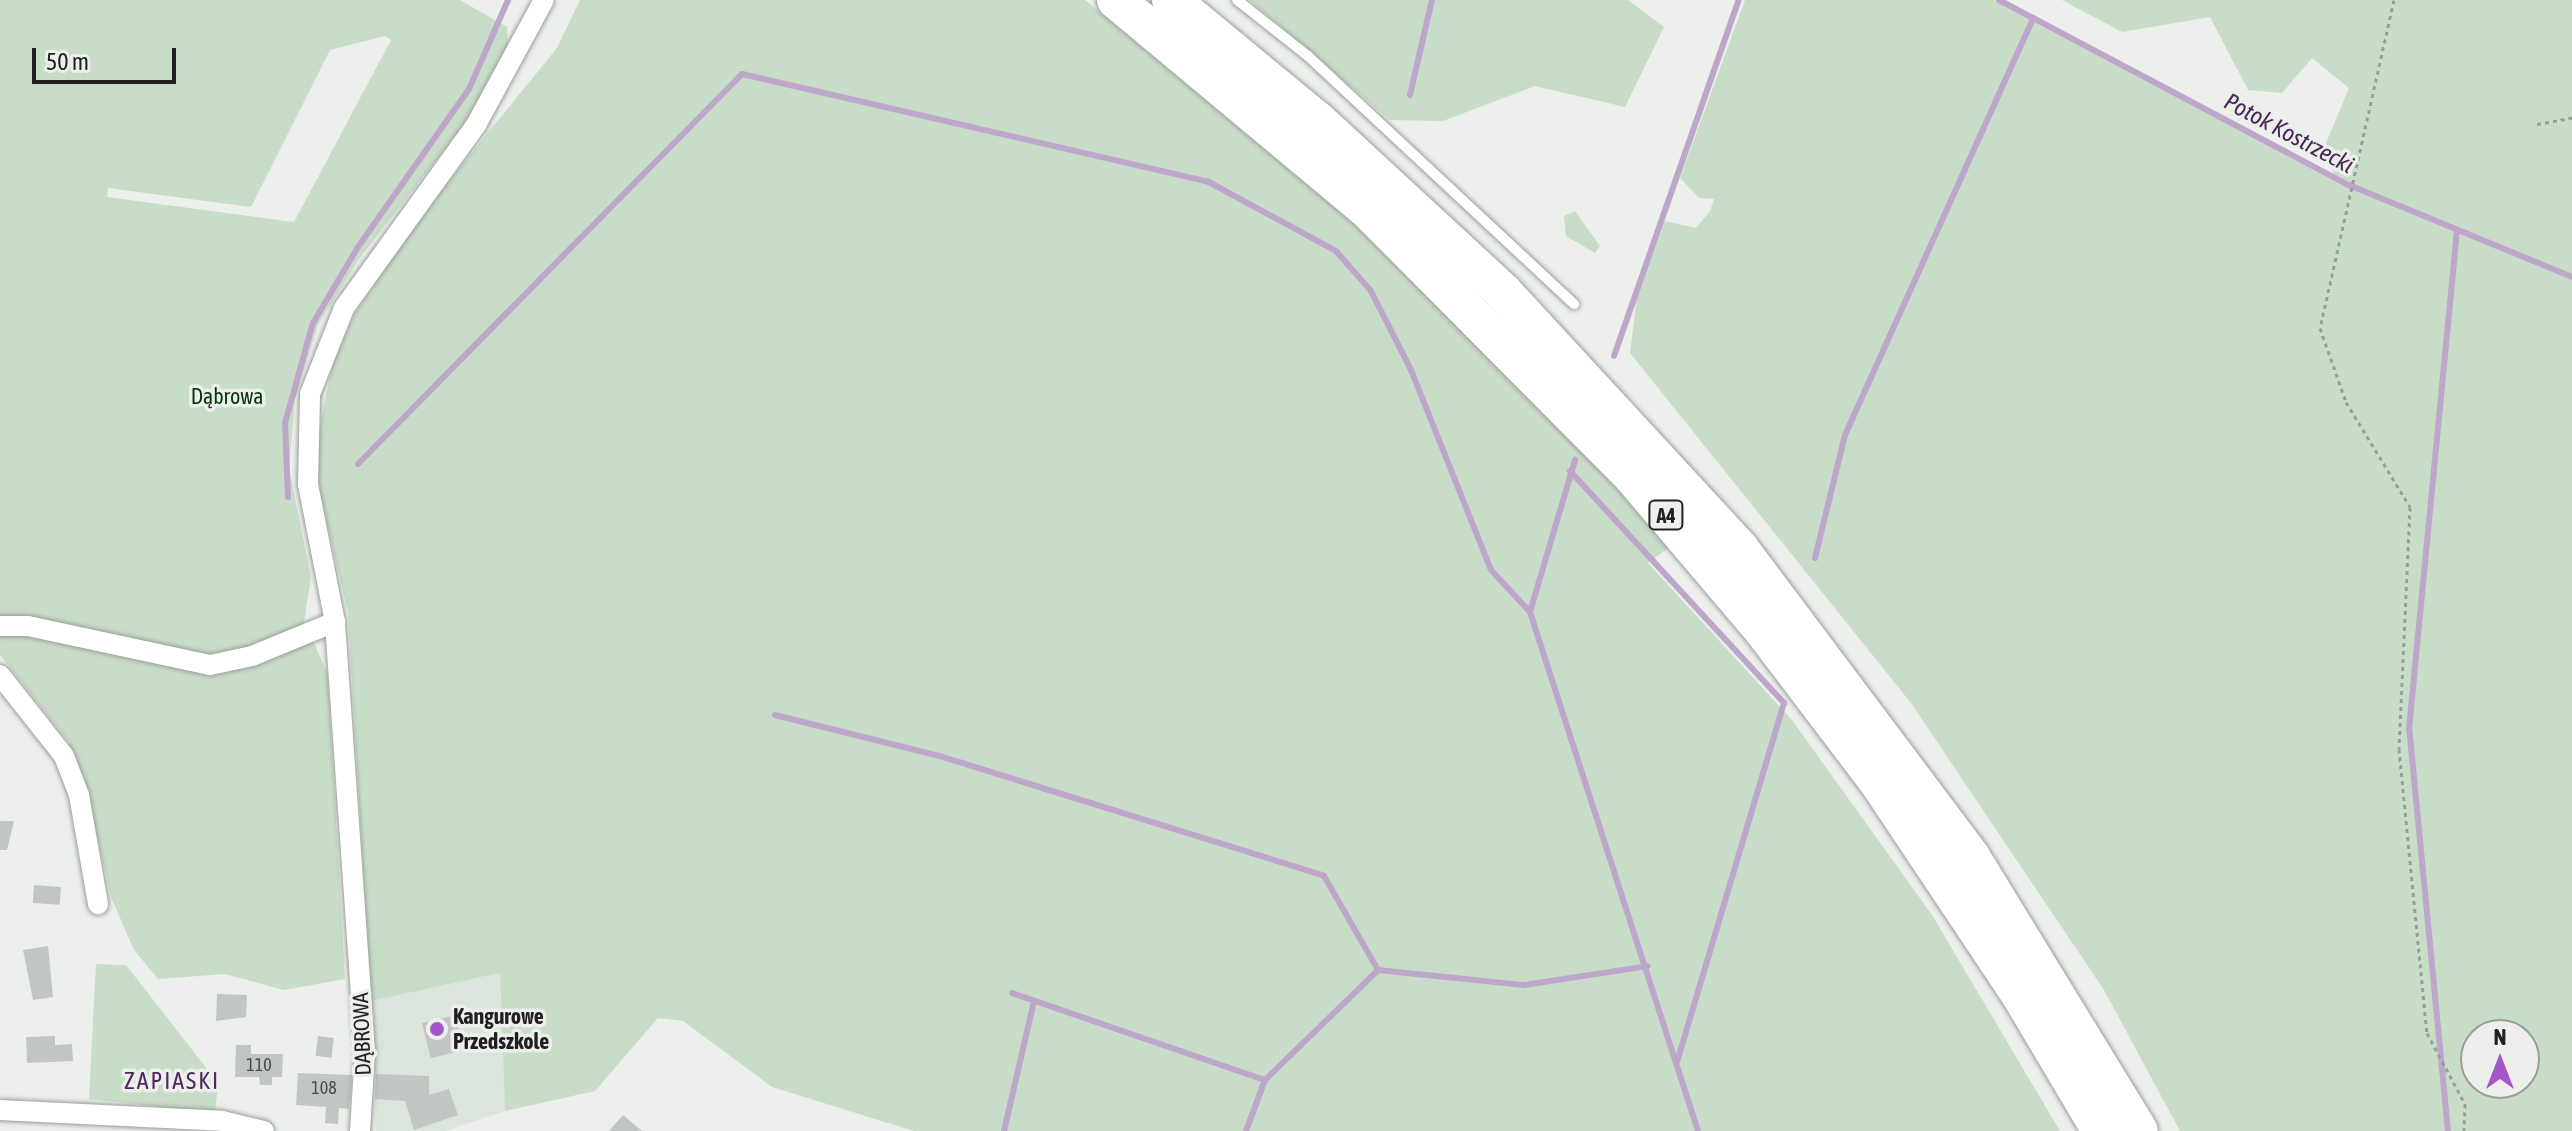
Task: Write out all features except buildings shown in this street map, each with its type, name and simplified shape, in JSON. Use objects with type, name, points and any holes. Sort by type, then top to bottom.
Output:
[{"type":"highway","name":"A4","points":[[1116,0],[1366,208],[1532,369],[1643,488],[1762,629],[1879,783],[2014,984],[2101,1131]]},
{"type":"highway","name":"A4","points":[[1171,0],[1328,130],[1482,272],[1740,549],[1971,857],[2139,1131]]},
{"type":"street","name":"DĄBROWA","points":[[360,1131],[365,1052],[335,622],[308,484],[310,394],[344,308],[476,125],[544,0]]},
{"type":"street","points":[[0,626],[28,626],[210,665],[252,656],[335,622]]},
{"type":"street","points":[[0,675],[64,756],[79,795],[98,904]]},
{"type":"street","points":[[0,1110],[222,1121],[264,1131]]},
{"type":"lane","points":[[1237,0],[1320,66],[1574,304]]},
{"type":"path","points":[[2394,0],[2320,328],[2346,402],[2410,507],[2399,749],[2427,1033],[2465,1104],[2464,1131]]},
{"type":"path","points":[[2537,124],[2572,118]]},
{"type":"shaded area","name":"Kangurowe Przedszkole","points":[[500,973],[505,1111],[445,1131],[376,1131],[371,1001]]},
{"type":"green space","name":"Dąbrowa","points":[[0,0],[460,0],[507,27],[508,50],[465,123],[359,259],[318,325],[295,399],[289,468],[311,577],[304,622],[328,674],[345,979],[284,990],[225,974],[158,979],[134,950],[111,897],[84,778],[67,740],[0,655]],"holes":[[[385,36],[391,40],[294,222],[107,197],[108,188],[251,207],[330,50]]]},
{"type":"green space","points":[[580,0],[1085,0],[1271,150],[1410,275],[1566,430],[1668,548],[1648,563],[1792,720],[1932,915],[2060,1131],[914,1131],[772,1087],[683,1021],[658,1018],[595,1091],[505,1111],[500,973],[371,1001],[348,612],[319,490],[316,446],[334,356],[357,310],[426,209],[557,48]]},
{"type":"green space","points":[[1250,0],[1628,0],[1664,27],[1625,107],[1535,86],[1443,121],[1390,120]]},
{"type":"green space","points":[[1745,0],[1994,0],[2335,181],[2326,143],[2349,88],[2312,58],[2282,93],[2248,90],[2210,17],[2122,32],[2062,0],[2572,0],[2572,1131],[2180,1131],[2104,990],[1911,703],[1630,353],[1637,297],[1665,221],[1696,228],[1710,211],[1714,199],[1699,198],[1680,178]]},
{"type":"green space","points":[[1575,211],[1600,246],[1595,253],[1566,236],[1564,216]]},
{"type":"green space","points":[[96,964],[126,965],[218,1083],[215,1113],[89,1099]]},
{"type":"waterway","points":[[288,497],[285,423],[313,323],[358,247],[469,89],[508,0]]},
{"type":"waterway","points":[[1410,95],[1432,0]]},
{"type":"waterway","points":[[1614,356],[1739,0]]},
{"type":"waterway","name":"Potok Kostrzecki","points":[[1999,0],[2349,185],[2572,277]]},
{"type":"waterway","points":[[1815,558],[1845,435],[2033,18]]},
{"type":"waterway","points":[[358,464],[742,74],[1207,181],[1336,251],[1371,291],[1411,370],[1491,570],[1530,612],[1698,1131]]},
{"type":"waterway","points":[[2448,1131],[2409,729],[2457,232]]},
{"type":"waterway","points":[[1530,612],[1575,460]]},
{"type":"waterway","points":[[1570,471],[1784,703],[1677,1061]]},
{"type":"waterway","points":[[775,715],[943,757],[1324,876],[1378,970]]},
{"type":"waterway","points":[[1378,970],[1524,985],[1648,966]]},
{"type":"waterway","points":[[1246,1131],[1265,1080],[1378,970]]},
{"type":"waterway","points":[[1012,993],[1265,1080]]},
{"type":"waterway","points":[[1004,1131],[1034,1001]]},
{"type":"place","name":"Kangurowe Przedszkole","points":[[437,1029]]},
{"type":"district","name":"ZAPIASKI","points":[[172,1081]]}]
